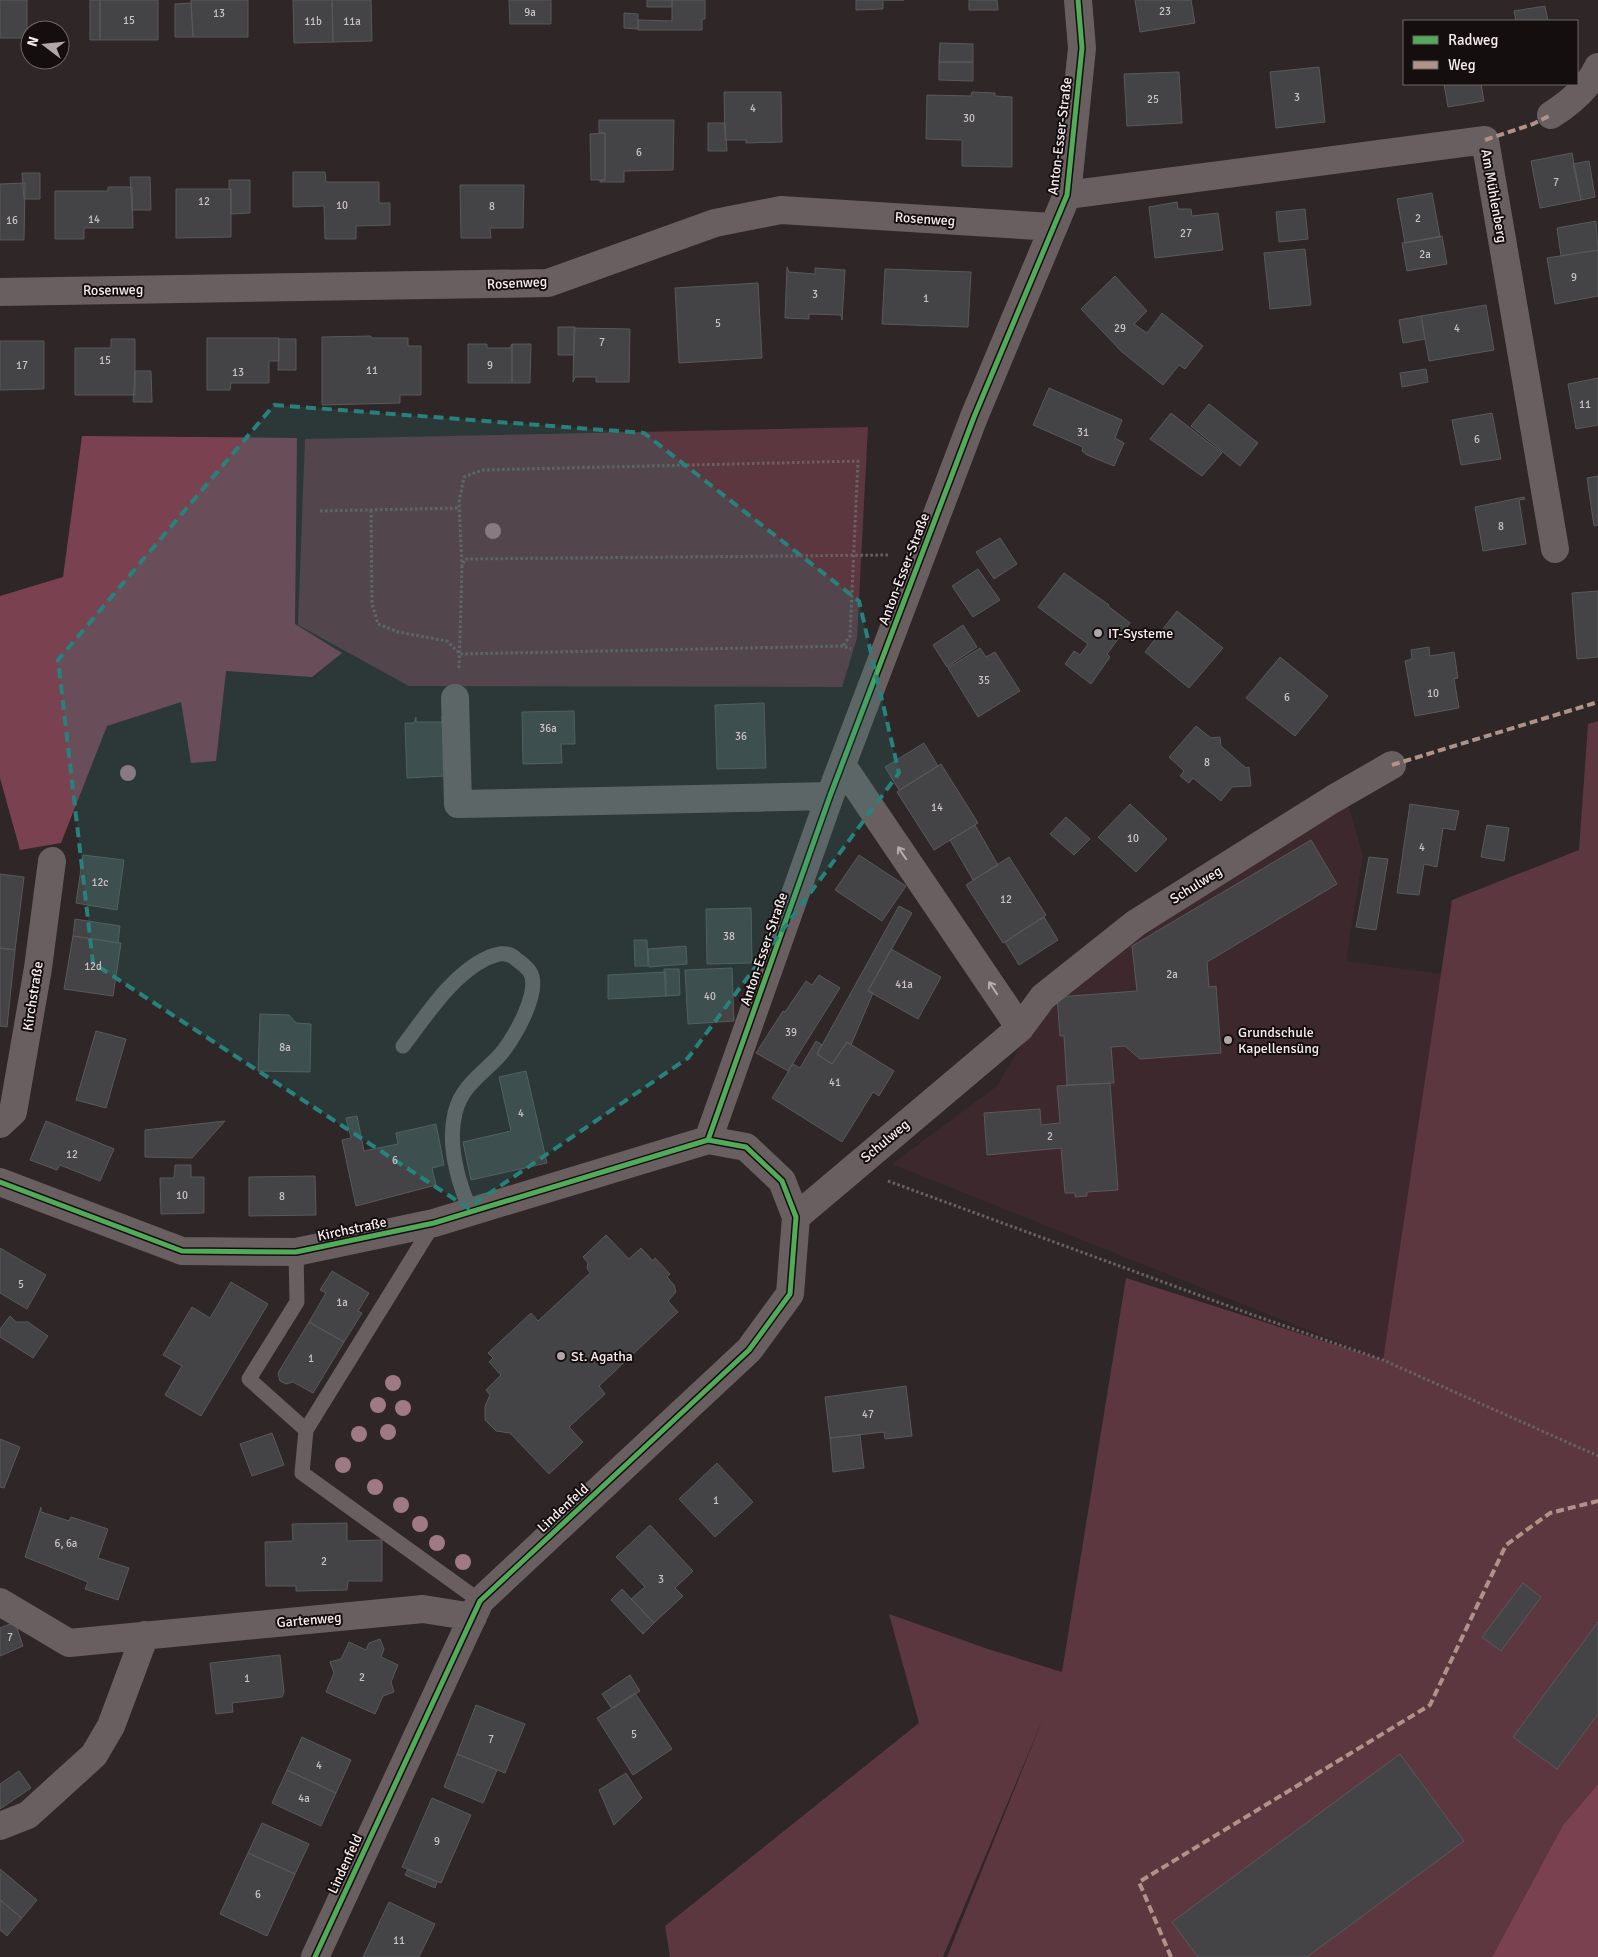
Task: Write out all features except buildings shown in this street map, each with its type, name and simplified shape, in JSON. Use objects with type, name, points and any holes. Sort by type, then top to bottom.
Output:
[{"type":"street","name":"Anton-Esser-Straße","points":[[708,1140],[830,796],[974,417],[1067,194],[1082,48],[1078,0]]},
{"type":"street","points":[[1551,115],[1565,107],[1581,92],[1598,67]]},
{"type":"street","name":"Am Mühlenberg","points":[[1067,194],[1485,140],[1555,548]]},
{"type":"street","name":"Rosenweg","points":[[0,292],[548,283],[715,223],[781,210],[1053,227]]},
{"type":"street","points":[[455,698],[458,804],[830,796]]},
{"type":"street","points":[[842,765],[1020,1028]]},
{"type":"street","name":"Schulweg","points":[[796,1217],[1020,1028],[1043,997],[1136,923],[1333,798],[1392,765]]},
{"type":"street","name":"Kirchstraße","points":[[0,1124],[13,1112],[38,968],[52,861]]},
{"type":"street","name":"Kirchstraße","points":[[0,1182],[182,1251],[296,1252],[434,1223],[708,1140]]},
{"type":"street","name":"Lindenfeld","points":[[314,1957],[476,1609],[749,1350],[790,1294],[796,1217],[782,1181],[746,1147],[708,1140]]},
{"type":"street","name":"Gartenweg","points":[[0,1602],[69,1643],[423,1609],[476,1609]]},
{"type":"street","points":[[0,1826],[28,1815],[94,1755],[112,1726],[145,1635]]},
{"type":"lane","points":[[403,1046],[434,1006],[472,966],[497,953],[512,955],[531,972],[533,985],[530,1000],[521,1022],[499,1057],[470,1084],[460,1099],[454,1114],[453,1142],[458,1181],[471,1212]]},
{"type":"lane","points":[[434,1223],[306,1430],[302,1473],[476,1609]]},
{"type":"lane","points":[[296,1252],[296,1302],[249,1380],[306,1430]]},
{"type":"path","points":[[455,698],[460,654],[462,567],[459,508],[464,477],[482,470],[858,462],[850,636],[843,646]]},
{"type":"path","points":[[320,511],[459,508]]},
{"type":"path","points":[[371,510],[372,604],[378,624],[398,632],[447,641],[460,654],[843,646],[883,658]]},
{"type":"path","points":[[462,567],[465,559],[922,554]]},
{"type":"path","points":[[853,1168],[1253,1315],[1383,1360],[1598,1456]]},
{"type":"highlighted area","points":[[274,405],[644,433],[859,601],[899,773],[688,1058],[468,1208],[93,963],[58,660]]},
{"type":"shaded area","points":[[868,427],[857,638],[842,687],[409,686],[298,625],[305,439]]},
{"type":"shaded area","points":[[82,436],[297,438],[295,624],[342,653],[312,677],[226,671],[216,761],[191,763],[181,702],[107,726],[61,843],[20,850],[0,778],[0,596],[63,577]]},
{"type":"shaded area","points":[[1598,721],[1598,1784],[1563,1825],[1492,1957],[947,1957],[1044,1716],[943,1957],[670,1957],[665,1926],[919,1723],[889,1614],[988,1649],[1062,1672],[1126,1278],[1383,1360],[1452,900],[1579,850],[1588,724]]},
{"type":"shaded area","name":"Grundschule Kapellensüng","points":[[1347,800],[1363,855],[1346,961],[1441,974],[1383,1360],[892,1164],[997,1086],[1052,994]]},
{"type":"shaded area","points":[[1598,1784],[1598,1957],[1492,1957],[1563,1825]]},
{"type":"marked path","points":[[1485,140],[1533,124],[1551,115]]},
{"type":"marked path","points":[[1392,765],[1598,702]]},
{"type":"marked path","points":[[1171,1957],[1139,1882],[1430,1705],[1506,1545],[1550,1513],[1598,1501]]},
{"type":"cycle path","points":[[708,1140],[830,796],[974,417],[1067,195],[1082,48],[1078,0]]},
{"type":"cycle path","points":[[0,1182],[182,1251],[296,1252],[434,1223],[708,1140],[746,1147],[782,1181],[796,1217],[790,1294],[749,1350],[480,1601],[315,1957]]},
{"type":"place","name":"IT-Systeme","points":[[1098,633]]},
{"type":"place","name":"Grundschule Kapellensüng","points":[[1228,1040]]},
{"type":"place","name":"St. Agatha","points":[[561,1356]]}]
